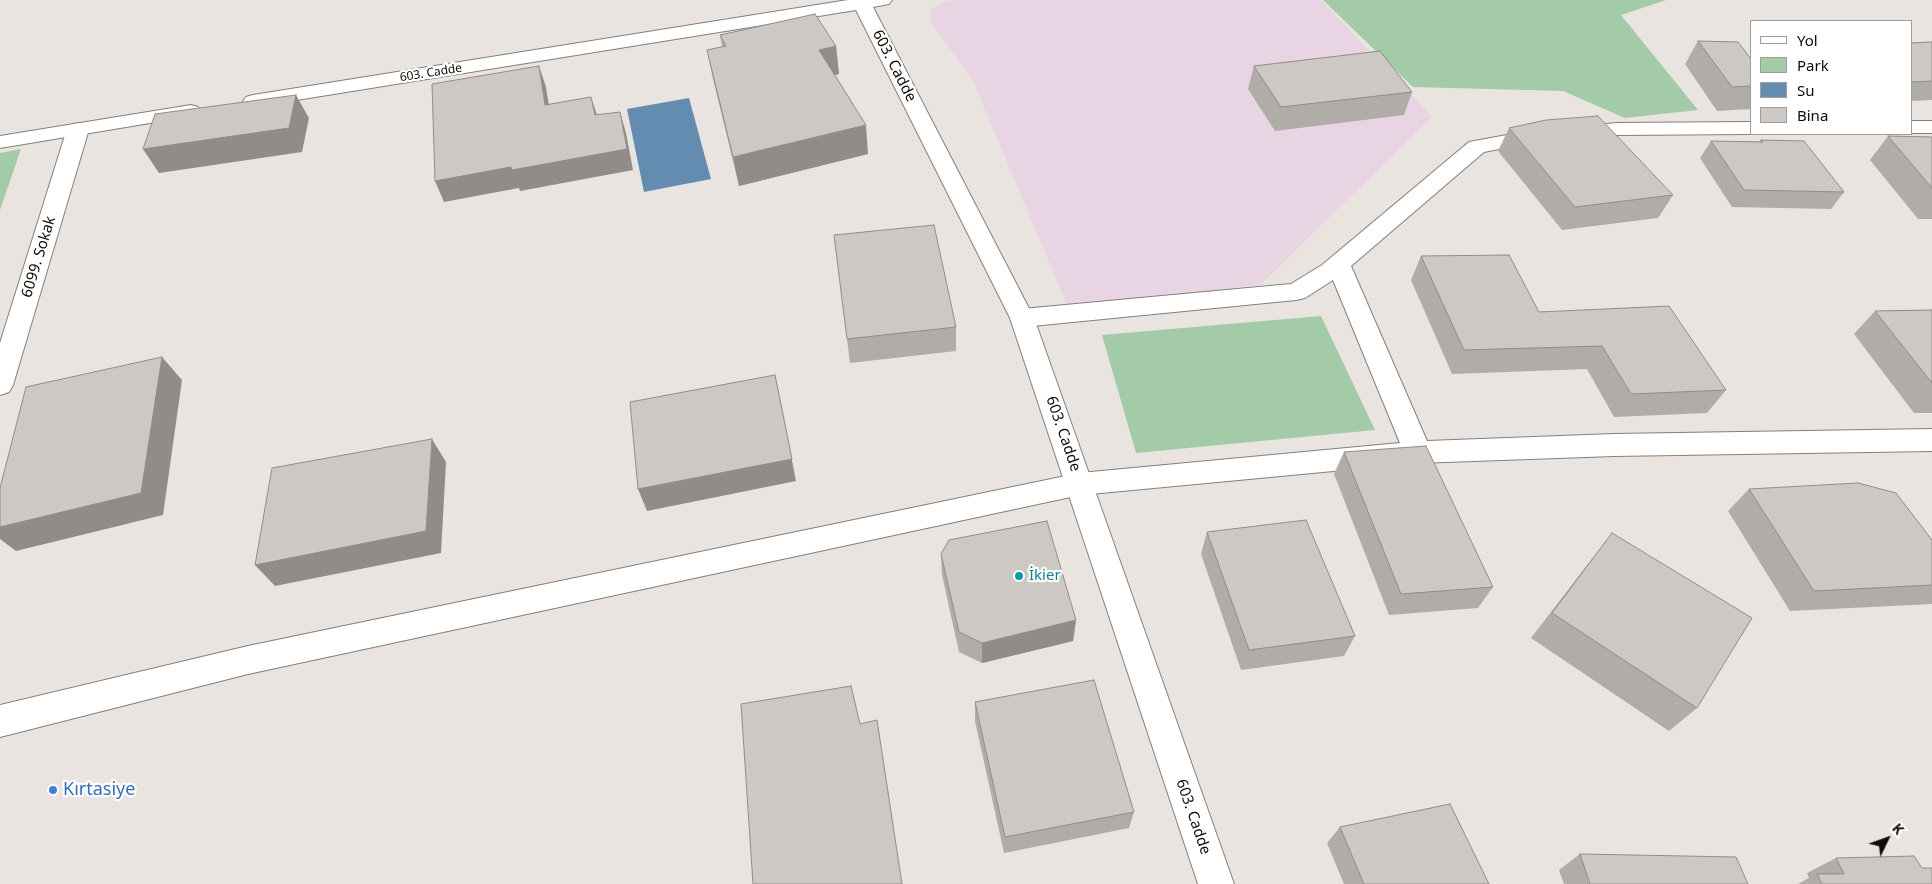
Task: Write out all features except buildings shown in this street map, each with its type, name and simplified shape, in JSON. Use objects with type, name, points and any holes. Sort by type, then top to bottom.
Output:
[{"type":"street","name":"603. Cadde","points":[[235,104],[868,1],[1022,318],[1216,884]]},
{"type":"street","points":[[0,142],[205,109]]},
{"type":"street","points":[[1912,127],[1932,127]]},
{"type":"street","points":[[1022,318],[1296,292],[1338,264],[1477,147],[1534,136],[1617,129],[1750,128]]},
{"type":"street","name":"6099. Sokak","points":[[0,385],[78,130]]},
{"type":"street","points":[[1338,264],[1418,452]]},
{"type":"street","points":[[0,722],[257,658],[1080,484],[1418,452],[1624,445],[1932,440]]},
{"type":"shaded area","points":[[955,0],[1321,0],[1432,117],[1260,285],[1068,307],[973,81],[930,21],[931,9],[944,2]]},
{"type":"green space","points":[[1323,0],[1666,0],[1621,15],[1698,110],[1625,118],[1563,91],[1413,87]]},
{"type":"green space","points":[[21,149],[0,210],[0,153]]},
{"type":"green space","points":[[1321,316],[1375,430],[1136,453],[1102,335]]},
{"type":"water","points":[[689,98],[711,179],[644,192],[627,109]]},
{"type":"place","name":"İkier","points":[[1019,576]]},
{"type":"place","name":"Kırtasiye","points":[[53,790]]}]
